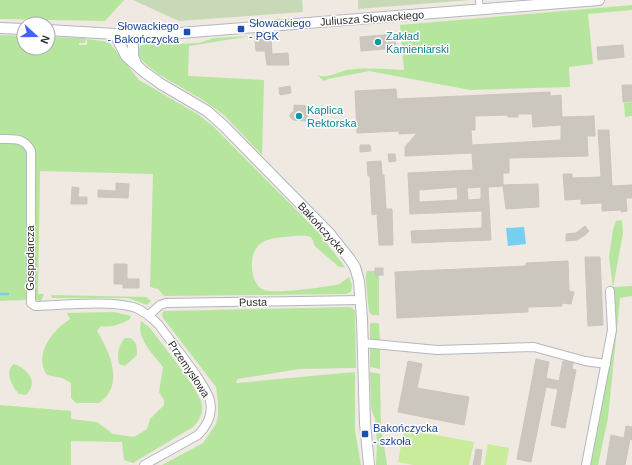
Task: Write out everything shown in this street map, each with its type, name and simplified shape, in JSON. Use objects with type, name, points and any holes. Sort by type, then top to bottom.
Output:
[{"type":"street","name":"Juliusza Słowackiego","points":[[56,30],[133,34],[218,30],[479,5],[600,0]]},
{"type":"street","points":[[0,28],[16,29]]},
{"type":"street","name":"Bakończycka","points":[[115,34],[126,56],[150,78],[195,103],[216,119],[321,224],[343,249],[354,267],[362,300],[364,423],[369,465]]},
{"type":"street","points":[[133,34],[133,56],[136,64]]},
{"type":"street","name":"Gospodarcza","points":[[0,139],[19,139],[24,141],[31,151],[31,303],[35,306],[125,305],[149,315]]},
{"type":"street","points":[[586,465],[612,330],[610,291]]},
{"type":"street","name":"Pusta","points":[[149,315],[160,305],[166,303],[362,300]]},
{"type":"street","name":"Przemysłowa","points":[[144,465],[198,435],[204,428],[211,410],[207,392],[159,325],[149,315]]},
{"type":"street","points":[[363,343],[437,350],[534,347],[585,361],[606,364]]},
{"type":"green space","points":[[0,0],[124,0],[105,21],[56,20],[56,16],[16,16],[16,19],[0,19]]},
{"type":"green space","points":[[133,0],[302,0],[303,12],[179,21]]},
{"type":"green space","points":[[358,0],[470,0],[358,9]]},
{"type":"green space","points":[[632,5],[632,10],[588,14],[593,64],[569,67],[570,87],[470,90],[369,71],[324,81],[317,75],[328,76],[347,70],[376,68],[404,70],[400,25]]},
{"type":"green space","points":[[0,35],[16,36],[16,56],[56,56],[56,37],[86,38],[85,43],[79,43],[79,45],[87,45],[87,39],[109,42],[139,80],[199,115],[215,128],[319,233],[345,267],[339,267],[315,246],[310,237],[279,237],[260,244],[253,254],[253,275],[255,282],[259,287],[270,291],[302,290],[340,284],[349,277],[352,285],[351,292],[346,294],[164,296],[158,289],[150,287],[153,174],[40,171],[38,294],[44,294],[41,301],[36,300],[33,295],[35,152],[29,142],[21,137],[0,135]]},
{"type":"green space","points":[[251,36],[189,46],[188,76],[264,80],[262,155],[224,115],[203,100],[158,74],[141,60],[138,53],[140,46],[147,42],[178,44],[199,43],[214,38]]},
{"type":"green space","points":[[632,102],[632,116],[625,117],[624,103]]},
{"type":"green space","points":[[0,143],[19,143],[26,149],[27,153],[27,297],[25,300],[0,301]]},
{"type":"green space","points":[[622,220],[623,233],[613,287],[609,257],[613,230],[616,221]]},
{"type":"green space","points":[[367,271],[375,271],[375,275],[379,275],[379,315],[372,315],[369,312],[366,284]]},
{"type":"green space","points":[[632,286],[632,296],[620,298],[608,418],[598,465],[590,465],[616,332],[613,287]]},
{"type":"green space","points":[[51,295],[146,297],[151,301],[147,305],[128,298],[52,298]]},
{"type":"green space","points":[[351,307],[355,311],[356,368],[299,369],[238,379],[236,383],[355,372],[355,431],[361,465],[162,465],[203,443],[216,424],[218,416],[216,387],[163,318],[162,313],[164,311]]},
{"type":"green space","points":[[114,312],[131,316],[130,319],[116,325],[101,326],[97,331],[102,339],[113,368],[111,388],[107,396],[99,403],[76,403],[71,398],[71,383],[62,378],[47,375],[43,367],[42,359],[47,343],[57,329],[70,319],[67,313]]},
{"type":"green space","points":[[141,321],[150,328],[171,355],[188,378],[200,398],[202,411],[199,420],[193,427],[133,463],[124,460],[122,442],[71,441],[71,465],[0,465],[0,405],[71,411],[71,419],[97,422],[113,434],[134,437],[147,429],[150,419],[164,405],[164,400],[159,392],[163,367],[143,340],[140,327]]},
{"type":"green space","points":[[379,323],[380,342],[370,339],[370,324]]},
{"type":"green space","points":[[125,338],[130,338],[134,341],[137,347],[137,355],[125,366],[119,364],[118,356],[119,347]]},
{"type":"green space","points":[[370,347],[380,347],[380,369],[370,367]]},
{"type":"green space","points":[[14,364],[24,369],[32,381],[30,390],[26,395],[19,394],[10,379],[9,375],[11,367]]},
{"type":"green space","points":[[370,372],[380,374],[381,427],[387,465],[376,465],[377,442],[375,419],[371,408]]},
{"type":"green space","points":[[404,429],[474,442],[469,465],[413,465],[398,462]]},
{"type":"green space","points":[[488,444],[509,448],[506,465],[484,465]]},
{"type":"water","points":[[524,227],[526,244],[508,246],[506,228]]},
{"type":"building","name":"Zakład Kamieniarski","points":[[395,34],[396,48],[361,51],[360,37]]},
{"type":"building","points":[[271,39],[272,54],[288,53],[289,65],[267,65],[265,51],[256,51],[255,40]]},
{"type":"building","points":[[623,45],[624,57],[598,60],[597,47]]},
{"type":"building","points":[[622,85],[632,85],[632,101],[623,102]]},
{"type":"building","points":[[290,86],[291,93],[280,95],[279,88]]},
{"type":"building","points":[[396,89],[397,99],[550,92],[550,96],[561,95],[562,117],[594,116],[595,136],[587,136],[588,156],[509,158],[509,173],[503,173],[503,185],[538,184],[539,207],[506,209],[503,186],[488,187],[491,240],[412,243],[411,231],[482,228],[482,211],[410,214],[408,173],[473,170],[472,153],[405,156],[405,147],[417,133],[399,134],[399,131],[357,133],[355,91]],"holes":[[[518,114],[532,114],[533,127],[561,125],[561,140],[472,145],[471,130],[475,130],[475,116],[508,115],[508,117],[518,117]],[[457,187],[458,200],[419,202],[419,190]],[[481,187],[481,199],[468,200],[467,188]]]},
{"type":"building","name":"Kaplica Rektorska","points":[[294,105],[308,106],[307,121],[293,120],[290,117],[290,114],[294,111]]},
{"type":"building","points":[[598,130],[609,130],[612,186],[632,185],[632,198],[626,198],[627,211],[602,211],[602,203],[581,204],[581,199],[565,200],[563,174],[572,174],[572,178],[601,177]]},
{"type":"building","points":[[360,145],[370,145],[371,151],[360,152]]},
{"type":"building","points":[[388,154],[395,154],[396,161],[389,162]]},
{"type":"building","points":[[381,161],[382,175],[384,175],[386,209],[392,209],[393,245],[379,245],[377,214],[372,215],[370,176],[368,176],[367,162]]},
{"type":"building","points":[[116,183],[129,184],[128,198],[98,197],[98,190],[116,191]]},
{"type":"building","points":[[72,187],[79,188],[78,197],[87,197],[87,204],[71,204]]},
{"type":"building","points":[[585,226],[589,231],[585,235],[577,240],[566,241],[566,234],[576,233]]},
{"type":"building","points":[[585,257],[600,257],[603,325],[588,326]]},
{"type":"building","points":[[568,261],[569,291],[574,292],[571,304],[562,303],[562,306],[528,307],[528,312],[397,318],[395,272],[526,266],[526,263]]},
{"type":"building","points":[[114,264],[127,264],[127,279],[139,279],[139,288],[123,288],[123,284],[114,284]]},
{"type":"building","points":[[375,268],[383,268],[383,275],[375,275]]},
{"type":"building","points":[[536,359],[549,362],[546,378],[559,381],[563,361],[573,363],[572,369],[576,370],[565,428],[551,425],[558,389],[546,387],[531,462],[517,459]]},
{"type":"building","points":[[408,361],[422,364],[417,388],[469,397],[464,425],[398,412]]},
{"type":"building","points":[[626,426],[632,427],[632,440],[630,439],[625,465],[606,465],[611,435],[624,438]]},
{"type":"building","points":[[476,449],[482,450],[480,465],[473,465]]},
{"type":"waterway","points":[[0,294],[8,294]]},
{"type":"place","name":"Słowackiego - PGK","points":[[241,29]]},
{"type":"place","name":"Słowackiego - Bakończycka","points":[[187,32]]},
{"type":"place","name":"Zakład Kamieniarski","points":[[378,42]]},
{"type":"place","name":"Kaplica Rektorska","points":[[299,116]]},
{"type":"place","name":"Bakończycka - szkoła","points":[[365,434]]}]
